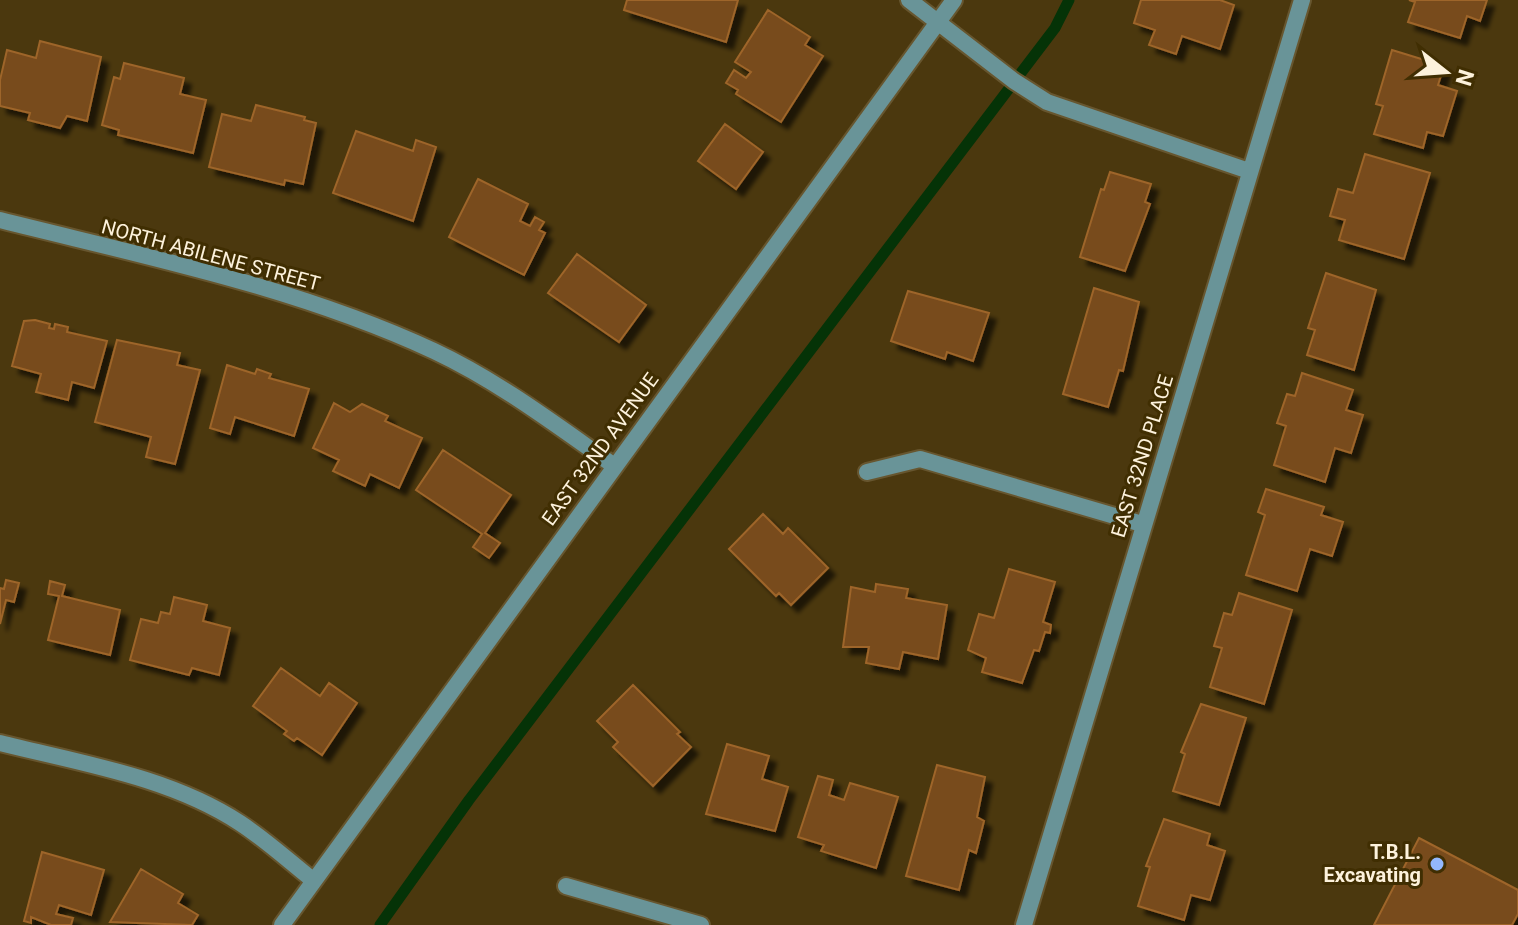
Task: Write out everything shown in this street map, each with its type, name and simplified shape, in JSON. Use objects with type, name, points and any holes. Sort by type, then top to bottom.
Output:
[{"type":"street","points":[[909,0],[940,20],[1014,81],[1047,102],[1092,120],[1249,171]]},
{"type":"street","name":"EAST 32ND AVENUE","points":[[282,925],[613,465],[954,0]]},
{"type":"street","name":"EAST 32ND PLACE","points":[[1024,925],[1142,524],[1302,0]]},
{"type":"street","name":"NORTH ABILENE STREET","points":[[0,220],[267,287],[355,317],[437,352],[485,379],[613,465]]},
{"type":"street","points":[[867,472],[920,459],[1142,524]]},
{"type":"street","points":[[0,743],[143,780],[190,797],[240,823],[314,881]]},
{"type":"street","points":[[566,886],[701,925]]},
{"type":"building","points":[[627,0],[738,0],[726,42],[624,10]]},
{"type":"building","points":[[1141,0],[1220,0],[1234,5],[1220,49],[1182,36],[1176,54],[1149,45],[1155,30],[1134,23]]},
{"type":"building","points":[[1409,0],[1487,0],[1480,21],[1467,16],[1460,38],[1408,22],[1415,2]]},
{"type":"building","points":[[768,10],[810,37],[805,45],[823,56],[781,122],[736,94],[738,90],[726,83],[734,70],[746,78],[751,72],[735,62]]},
{"type":"building","points":[[40,41],[101,57],[87,121],[67,116],[60,128],[28,120],[30,113],[0,106],[0,80],[7,50],[36,58]]},
{"type":"building","points":[[1392,50],[1444,66],[1438,85],[1457,91],[1443,136],[1427,132],[1423,148],[1374,134],[1383,106],[1376,104]]},
{"type":"building","points":[[124,63],[184,78],[180,94],[206,100],[193,153],[118,135],[119,130],[102,125],[114,77],[120,79]]},
{"type":"building","points":[[256,105],[305,117],[304,120],[316,123],[303,184],[285,180],[284,185],[209,167],[222,114],[251,121]]},
{"type":"building","points":[[725,124],[763,152],[736,189],[698,161]]},
{"type":"building","points":[[356,131],[413,151],[416,140],[436,147],[413,221],[333,193]]},
{"type":"building","points":[[1365,154],[1430,173],[1404,259],[1339,240],[1345,220],[1330,216],[1338,189],[1353,193]]},
{"type":"building","points":[[1110,172],[1151,184],[1145,202],[1150,204],[1125,271],[1080,257],[1101,189],[1104,190]]},
{"type":"building","points":[[478,179],[528,204],[520,221],[530,226],[535,217],[544,222],[539,230],[545,233],[524,275],[449,237]]},
{"type":"building","points":[[577,254],[646,305],[619,342],[548,293]]},
{"type":"building","points":[[1326,273],[1376,290],[1354,370],[1307,355],[1315,330],[1308,328]]},
{"type":"building","points":[[1094,288],[1139,302],[1123,371],[1119,370],[1108,407],[1063,394]]},
{"type":"building","points":[[908,291],[989,313],[973,361],[947,352],[945,359],[891,341]]},
{"type":"building","points":[[24,321],[50,324],[49,328],[54,329],[55,324],[68,327],[67,332],[107,341],[94,388],[72,382],[68,400],[36,392],[41,374],[12,366]]},
{"type":"building","points":[[117,340],[180,353],[177,365],[200,370],[175,464],[146,457],[151,437],[95,422]]},
{"type":"building","points":[[227,365],[255,374],[257,369],[271,374],[269,378],[309,389],[294,436],[235,417],[230,434],[210,428]]},
{"type":"building","points":[[1302,373],[1353,390],[1346,410],[1363,415],[1351,453],[1335,448],[1325,482],[1274,465],[1286,426],[1277,423],[1287,394],[1295,396]]},
{"type":"building","points":[[334,403],[350,412],[362,404],[388,416],[385,421],[422,438],[399,488],[370,474],[365,486],[333,471],[339,460],[313,448]]},
{"type":"building","points":[[443,450],[511,495],[485,533],[500,543],[489,558],[473,547],[482,534],[416,490]]},
{"type":"building","points":[[1266,489],[1324,507],[1321,515],[1343,522],[1332,556],[1310,549],[1297,591],[1246,575],[1265,515],[1258,512]]},
{"type":"building","points":[[763,514],[783,534],[788,528],[828,568],[791,605],[779,593],[776,596],[729,549]]},
{"type":"building","points":[[1009,569],[1055,582],[1043,622],[1051,625],[1050,633],[1045,632],[1039,651],[1034,650],[1022,683],[982,672],[986,658],[968,650],[979,614],[994,618]]},
{"type":"building","points":[[6,580],[19,583],[14,602],[6,600],[0,624],[0,588],[4,589]]},
{"type":"building","points":[[50,581],[65,585],[62,596],[120,610],[110,655],[48,640],[59,596],[48,594]]},
{"type":"building","points":[[876,584],[908,589],[906,598],[947,605],[938,659],[903,652],[899,669],[866,663],[869,647],[843,647],[851,587],[875,592]]},
{"type":"building","points":[[1239,593],[1292,610],[1264,704],[1210,687],[1222,648],[1214,646],[1224,613],[1232,615]]},
{"type":"building","points":[[174,597],[207,605],[203,621],[230,628],[219,675],[192,668],[189,675],[130,660],[141,619],[158,623],[161,612],[170,614]]},
{"type":"building","points":[[281,668],[320,696],[329,683],[357,703],[322,755],[297,738],[294,741],[284,734],[287,731],[253,706]]},
{"type":"building","points":[[633,685],[691,747],[653,786],[613,747],[618,742],[597,721]]},
{"type":"building","points":[[1201,704],[1246,718],[1219,805],[1173,791],[1185,754],[1181,752]]},
{"type":"building","points":[[727,744],[769,756],[762,779],[788,787],[775,831],[706,814]]},
{"type":"building","points":[[937,765],[985,777],[977,817],[984,821],[976,853],[969,850],[959,890],[906,876]]},
{"type":"building","points":[[818,776],[833,780],[829,795],[844,800],[850,783],[898,797],[876,868],[821,851],[824,845],[798,837]]},
{"type":"building","points":[[1164,819],[1210,834],[1207,845],[1225,851],[1210,900],[1191,895],[1184,920],[1138,906],[1150,867],[1146,866]]},
{"type":"building","name":"T.B.L. Excavating","points":[[1419,838],[1518,890],[1518,914],[1512,925],[1374,925]]},
{"type":"building","points":[[42,852],[104,870],[91,915],[59,905],[56,914],[73,918],[71,925],[51,925],[31,917],[31,923],[24,921]]},
{"type":"building","points":[[141,869],[183,894],[178,903],[198,915],[192,925],[110,922]]},
{"type":"waterway","points":[[380,925],[469,800],[1055,28],[1069,0]]},
{"type":"place","name":"T.B.L. Excavating","points":[[1437,864]]}]
